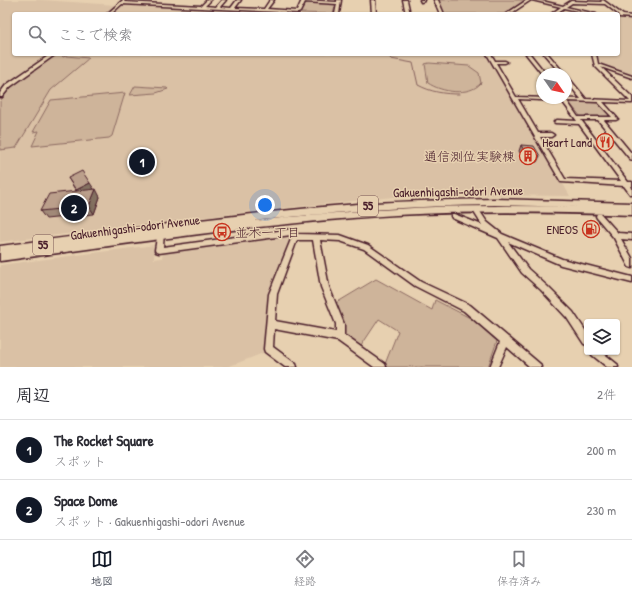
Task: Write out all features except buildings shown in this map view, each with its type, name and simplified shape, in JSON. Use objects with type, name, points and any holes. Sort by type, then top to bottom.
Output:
[{"type":"main road","name":"Gakuenhigashi-odori Avenue","points":[[0,257],[327,210],[434,203],[524,202],[632,206]]},
{"type":"main road","name":"Gakuenhigashi-odori Avenue","points":[[0,250],[320,218],[475,209],[632,212]]},
{"type":"street","points":[[111,12],[125,0]]},
{"type":"street","points":[[202,7],[209,0]]},
{"type":"street","points":[[217,8],[224,0]]},
{"type":"street","points":[[232,8],[239,0]]},
{"type":"street","points":[[265,10],[272,0]]},
{"type":"street","points":[[122,3],[298,12],[304,0],[339,1],[337,12]]},
{"type":"street","points":[[373,0],[374,12]]},
{"type":"street","points":[[404,0],[407,12]]},
{"type":"street","points":[[436,0],[441,12]]},
{"type":"street","points":[[511,12],[529,0]]},
{"type":"street","points":[[534,0],[582,12]]},
{"type":"street","points":[[602,0],[615,12]]},
{"type":"street","points":[[557,12],[563,7],[575,2],[605,3]]},
{"type":"street","points":[[620,16],[632,17]]},
{"type":"street","points":[[0,96],[8,86],[51,56]]},
{"type":"street","points":[[490,56],[564,181],[629,184]]},
{"type":"street","points":[[530,56],[539,68]]},
{"type":"street","points":[[548,56],[558,68]]},
{"type":"street","points":[[594,56],[596,65],[632,101]]},
{"type":"street","points":[[493,62],[505,62]]},
{"type":"street","points":[[596,65],[632,77]]},
{"type":"street","points":[[572,85],[584,100]]},
{"type":"street","points":[[515,98],[536,98]]},
{"type":"street","points":[[572,99],[632,101]]},
{"type":"street","points":[[557,122],[616,119],[600,101]]},
{"type":"street","points":[[566,104],[629,184],[632,192]]},
{"type":"street","points":[[600,119],[632,158]]},
{"type":"street","points":[[536,135],[551,135]]},
{"type":"street","points":[[475,209],[486,224],[500,236],[525,271],[564,309],[584,337]]},
{"type":"street","points":[[454,216],[561,262],[632,280]]},
{"type":"street","points":[[599,216],[616,236],[632,265]]},
{"type":"street","points":[[161,233],[159,250],[293,232],[295,237],[273,294],[268,349],[293,367]]},
{"type":"street","points":[[616,236],[632,237]]},
{"type":"street","points":[[295,237],[340,238],[366,247],[418,284],[467,308],[537,367]]},
{"type":"street","points":[[316,238],[325,287],[340,324],[340,337]]},
{"type":"street","points":[[270,324],[340,337],[382,367]]},
{"type":"street","points":[[494,367],[505,341]]},
{"type":"street","points":[[599,355],[614,367]]},
{"type":"shaded area","points":[[0,0],[42,0],[116,5],[108,12],[12,12],[12,56],[47,56],[0,91]]},
{"type":"shaded area","points":[[437,0],[526,0],[507,12],[442,12]]},
{"type":"shaded area","points":[[304,2],[336,3],[334,12],[299,12]]},
{"type":"shaded area","points":[[122,5],[255,12],[113,12]]},
{"type":"shaded area","points":[[620,17],[632,18],[632,76],[598,65],[596,56],[620,56]]},
{"type":"shaded area","points":[[54,56],[488,56],[570,196],[473,195],[393,197],[255,211],[0,242],[0,101],[13,85]]},
{"type":"shaded area","points":[[54,56],[89,58],[51,90],[16,148],[0,150],[0,101],[13,85]]},
{"type":"shaded area","points":[[425,64],[469,66],[479,73],[481,83],[476,87],[462,92],[440,89],[428,83]]},
{"type":"shaded area","points":[[135,86],[168,89],[156,93],[130,95]]},
{"type":"shaded area","points":[[125,93],[112,136],[109,138],[32,146],[39,131],[33,132],[51,100]]},
{"type":"shaded area","points":[[572,101],[599,103],[612,117],[581,117],[570,104],[572,104]]},
{"type":"shaded area","points":[[287,234],[291,236],[291,239],[270,294],[266,352],[227,367],[0,367],[0,265],[155,245],[154,259],[162,258],[163,252]]},
{"type":"shaded area","points":[[376,279],[432,310],[435,300],[472,319],[497,341],[488,367],[388,367],[385,364],[398,331],[379,319],[361,346],[343,335],[336,303]]},
{"type":"waterway","points":[[389,56],[391,59],[413,63],[418,85],[438,92],[459,94]]},
{"type":"place","name":"Heart Land","points":[[605,142]]},
{"type":"place","name":"通信測位実験棟","points":[[528,156]]},
{"type":"place","name":"The Rocket Square","points":[[142,162]]},
{"type":"place","name":"Space Dome","points":[[74,208]]},
{"type":"place","name":"ENEOS","points":[[591,229]]},
{"type":"place","name":"並木一丁目","points":[[222,232]]}]
